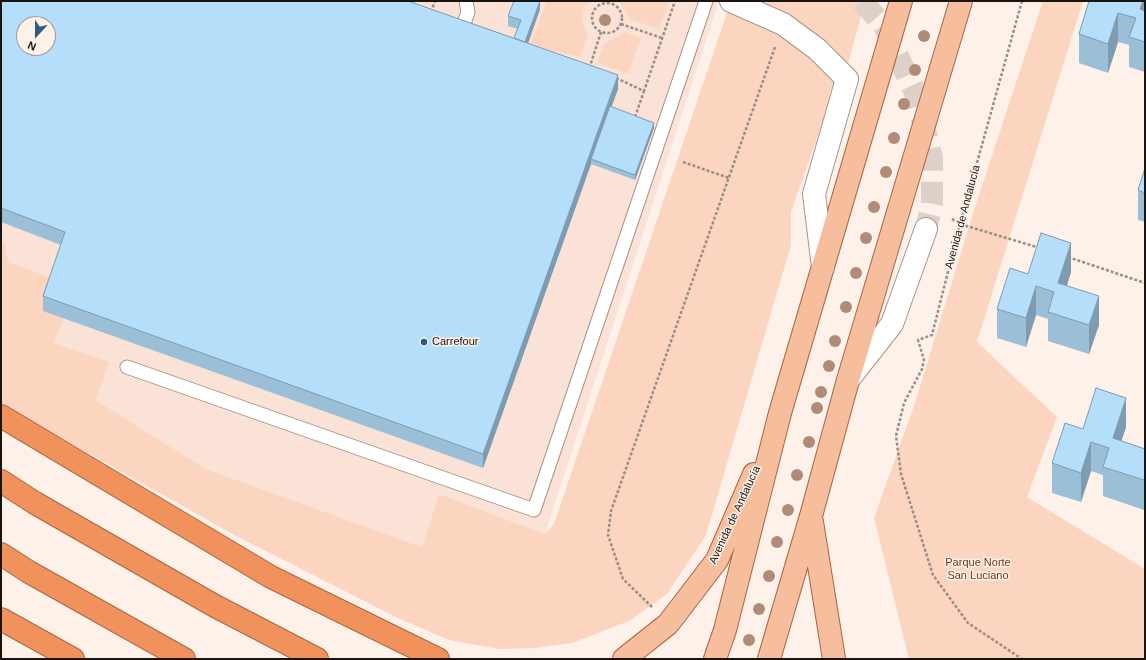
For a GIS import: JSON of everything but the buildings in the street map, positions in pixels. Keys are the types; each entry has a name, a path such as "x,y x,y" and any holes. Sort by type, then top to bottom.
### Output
{"highway":[{"path":"1,416 271,577 438,659"},
{"path":"1,481 35,503 215,606 317,659"},
{"path":"1,554 29,572 184,659"},
{"path":"1,619 73,659"}],"main road":[{"name":"Avenida de Andalucía","path":"715,659 725,630 780,413 901,1"},
{"path":"769,659 811,516 848,380 961,1"},
{"name":"Avenida de Andalucía","path":"624,659 668,624 717,560 780,413"},
{"path":"811,516 834,659"}],"street":[{"name":"Avenida de Andalucía","path":"731,1 783,24 817,49 846,79 814,194 823,267"},
{"path":"848,380 892,324 926,229"}],"lane":[{"path":"461,32 468,12 466,1"},
{"path":"127,367 534,510 706,1"}],"path":[{"path":"431,12 435,1"},
{"path":"635,117 675,1"},
{"name":"Avenida de Andalucía","path":"1022,1 960,224 932,335 918,340 924,360 922,368 904,403 896,436 900,474 933,575 968,623 1022,659"},
{"path":"604,2 617,8 621,15 621,24 616,30 609,33 601,32 594,27 592,18 594,10 604,2"},
{"path":"621,24 662,38"},
{"path":"597,69 590,66 601,32"},
{"path":"653,608 623,579 608,535 611,511 777,42"},
{"path":"610,76 644,91"},
{"path":"684,162 729,178"},
{"path":"952,219 960,224 1044,249"},
{"path":"1064,255 1145,283"}],"shaded area":[{"path":"1,1 719,1 545,534 439,494 422,547 206,469 96,400 109,362 1,326"}],"green space":[{"path":"547,1 592,1 585,6 582,19 584,28 588,34 580,57 530,45"},
{"path":"617,1 669,1 659,29 630,19 620,3"},
{"path":"731,1 865,1 849,60 830,91 828,107 791,212 791,245 706,535 667,594 629,621 572,643 535,648 499,649 449,640 400,619 236,536 1,404 1,242 5,243 8,262 54,279 64,318 54,343 109,362 96,400 206,469 422,547 439,494 545,534 554,524"},
{"name":"Parque Norte San Luciano","path":"1043,1 1083,1 977,342 1057,417 1027,497 1145,569 1145,659 909,659 874,518 916,400 973,213"},
{"path":"625,32 641,38 628,74 597,63 604,44"}],"tunnel":[{"path":"862,1 884,26 916,95 932,158 932,203 926,229"}],"place":[{"name":"Carrefour","path":"424,342"}]}
